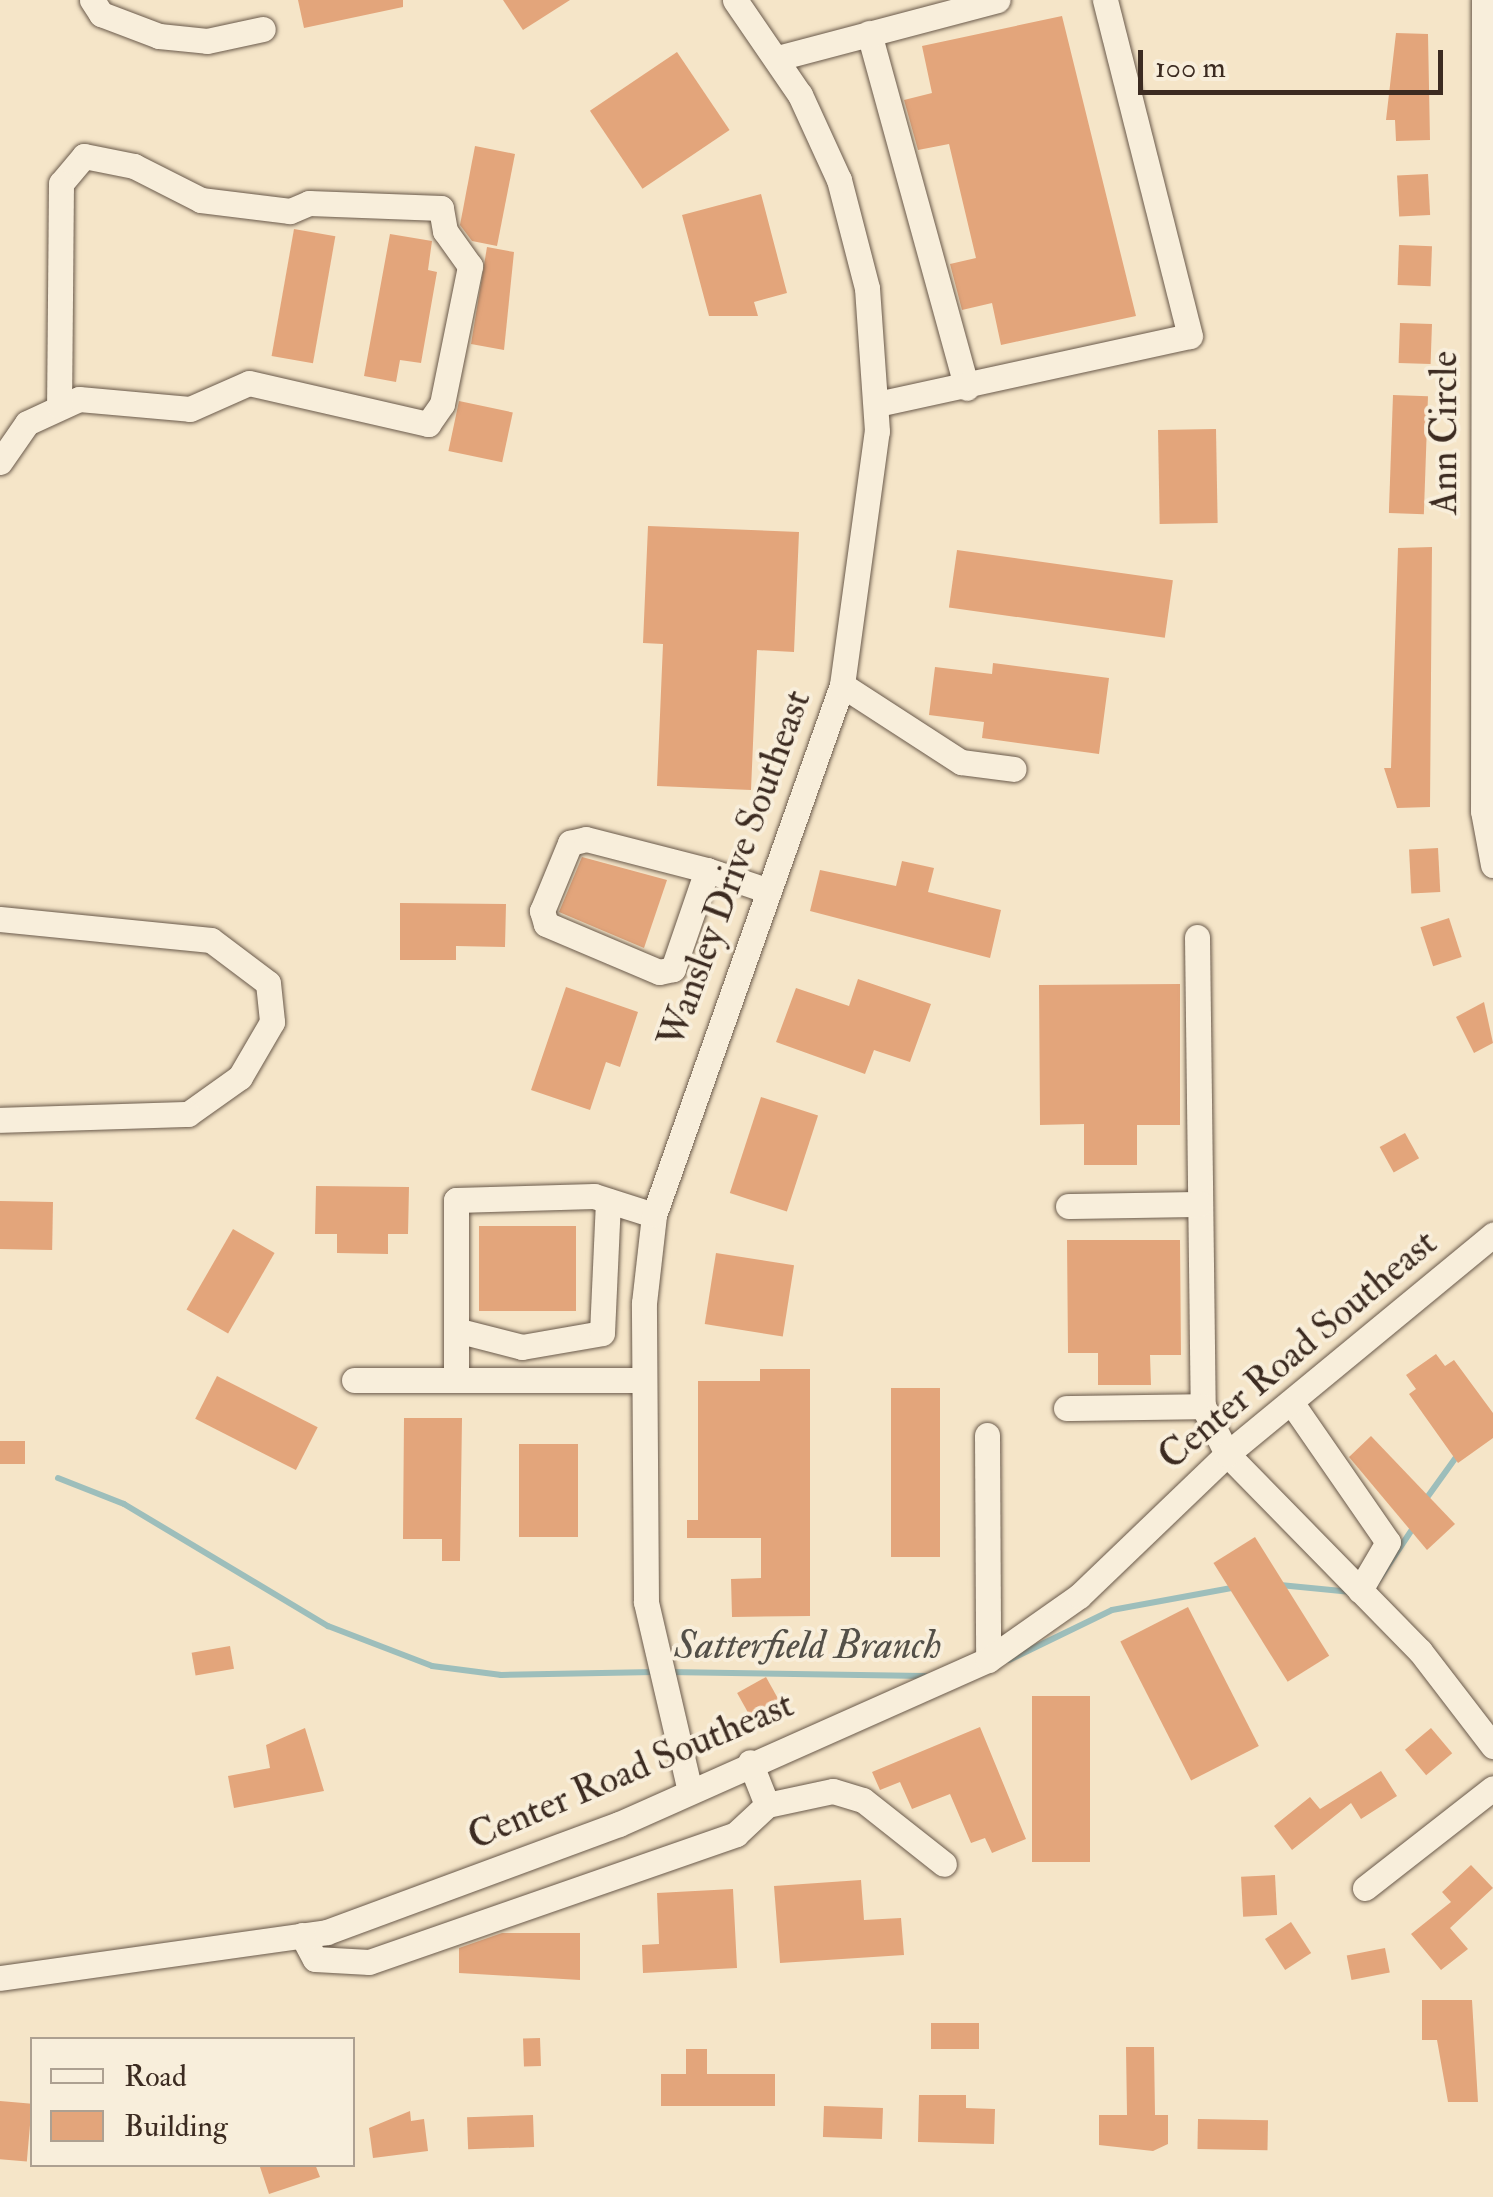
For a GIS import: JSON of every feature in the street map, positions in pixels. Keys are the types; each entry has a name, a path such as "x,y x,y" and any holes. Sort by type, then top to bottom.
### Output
{"street":[{"path":"92,0 101,14 159,36 207,41 263,28"},
{"name":"Wansley Drive Southeast","path":"689,1788 646,1602 644,1380 654,1216 842,685 866,558 877,404 855,233 821,137 778,58 734,0"},
{"path":"778,58 997,0"},
{"path":"877,404 967,388 1190,336 1105,0"},
{"name":"Ann Circle","path":"1484,0 1483,791 1493,864"},
{"path":"869,33 967,388"},
{"path":"0,462 27,423 59,406 124,398 190,409 250,383 428,424 442,404 470,266 441,208 309,203 290,211 201,200 134,166 84,156 61,183 59,406"},
{"path":"842,685 961,762 1014,770"},
{"path":"707,870 673,968 659,972 546,924 542,911 570,843 707,870 769,891"},
{"path":"0,919 212,940 268,983 272,1022 240,1077 188,1114 0,1120"},
{"path":"1196,937 1203,1406 1227,1454 1360,1590 1493,1746"},
{"path":"456,1380 456,1200 608,1201 654,1216"},
{"path":"456,1330 522,1346 602,1334 608,1201"},
{"path":"1068,1206 1200,1204"},
{"name":"Center Road Southeast","path":"0,1978 302,1935 620,1824 689,1788 988,1660 1079,1596 1227,1454 1493,1235"},
{"path":"354,1380 644,1380"},
{"path":"1291,1402 1316,1450 1388,1542 1360,1590"},
{"path":"1066,1408 1203,1406"},
{"path":"987,1436 988,1660"},
{"path":"750,1762 766,1805"},
{"path":"1365,1888 1493,1788"},
{"path":"302,1935 315,1959 369,1962 736,1834 766,1805 833,1791 864,1800 944,1864"}],"building":[{"path":"298,0 403,0 403,7 304,28"},
{"path":"503,0 570,0 523,30"},
{"path":"1062,16 1136,316 1001,345 992,303 962,310 950,264 976,258 949,144 918,150 904,100 932,93 922,46"},
{"path":"1396,33 1428,34 1430,140 1396,141 1395,120 1386,120"},
{"path":"677,52 730,130 643,189 590,111"},
{"path":"475,146 515,154 497,246 472,241 460,225"},
{"path":"1428,174 1430,215 1399,217 1397,176"},
{"path":"761,194 787,293 754,302 758,316 709,316 682,215"},
{"path":"294,229 335,236 313,363 272,356"},
{"path":"390,234 432,241 428,270 437,272 421,363 400,360 396,382 364,376"},
{"path":"1399,245 1432,246 1431,286 1398,285"},
{"path":"487,247 514,252 504,350 471,344"},
{"path":"1400,323 1432,324 1431,364 1399,363"},
{"path":"1393,395 1428,396 1424,514 1389,513"},
{"path":"459,401 513,412 502,462 448,451"},
{"path":"1216,429 1218,523 1160,524 1158,430"},
{"path":"648,526 799,532 794,652 757,650 751,790 657,786 663,644 643,643"},
{"path":"1432,547 1430,807 1397,808 1384,768 1391,768 1398,548"},
{"path":"957,550 1173,580 1165,638 949,607"},
{"path":"993,663 1109,678 1099,754 982,738 984,722 929,715 935,667 992,674"},
{"path":"1438,848 1440,892 1411,893 1409,850"},
{"path":"582,857 667,880 644,948 559,912"},
{"path":"902,861 934,868 928,892 1001,910 990,958 810,911 820,870 896,886"},
{"path":"400,903 506,904 505,947 456,946 456,960 400,960"},
{"path":"1449,918 1462,957 1433,966 1420,927"},
{"path":"858,979 931,1004 910,1062 874,1050 865,1074 776,1042 796,988 849,1006"},
{"path":"1180,984 1180,1125 1137,1125 1137,1165 1084,1165 1084,1124 1040,1125 1039,985"},
{"path":"566,987 638,1012 620,1067 606,1062 590,1110 531,1090"},
{"path":"1484,1002 1493,1043 1474,1053 1456,1017"},
{"path":"761,1097 818,1116 787,1212 730,1193"},
{"path":"1405,1133 1419,1158 1394,1172 1380,1147"},
{"path":"316,1186 409,1187 408,1234 388,1234 388,1254 337,1253 337,1234 315,1234"},
{"path":"0,1201 53,1202 52,1250 0,1249"},
{"path":"479,1226 576,1226 576,1311 479,1311"},
{"path":"233,1229 275,1253 228,1334 186,1310"},
{"path":"1067,1240 1180,1240 1181,1355 1150,1355 1151,1385 1098,1385 1098,1353 1068,1353"},
{"path":"716,1253 794,1265 783,1336 705,1324"},
{"path":"1436,1354 1445,1366 1454,1360 1493,1413 1493,1438 1458,1463 1409,1394 1416,1389 1406,1375"},
{"path":"760,1369 810,1369 810,1616 732,1617 731,1579 761,1578 761,1538 687,1538 687,1520 698,1520 698,1381 760,1381"},
{"path":"217,1376 318,1427 296,1470 195,1419"},
{"path":"891,1388 940,1388 940,1557 891,1557"},
{"path":"404,1418 462,1418 460,1561 442,1561 442,1539 403,1539"},
{"path":"1371,1436 1455,1524 1427,1550 1349,1457"},
{"path":"0,1441 25,1441 25,1464 0,1464"},
{"path":"519,1444 578,1444 578,1537 519,1537"},
{"path":"1255,1537 1329,1656 1288,1682 1213,1563"},
{"path":"1188,1607 1259,1746 1191,1781 1120,1642"},
{"path":"230,1646 234,1669 196,1675 192,1653"},
{"path":"766,1677 785,1711 756,1727 737,1693"},
{"path":"1032,1696 1090,1696 1090,1862 1032,1862"},
{"path":"980,1727 1026,1839 992,1853 985,1838 971,1843 950,1794 912,1809 900,1782 880,1790 872,1772"},
{"path":"305,1728 324,1791 234,1808 228,1776 270,1768 266,1745"},
{"path":"1431,1728 1452,1753 1426,1775 1405,1750"},
{"path":"1381,1771 1397,1796 1361,1819 1351,1803 1292,1850 1274,1826 1310,1797 1320,1809"},
{"path":"1471,1865 1493,1888 1450,1928 1468,1949 1441,1970 1411,1934 1451,1902 1442,1892"},
{"path":"1275,1875 1277,1915 1243,1917 1241,1877"},
{"path":"861,1880 864,1920 901,1918 904,1955 780,1963 774,1886"},
{"path":"733,1889 737,1968 643,1973 642,1945 659,1944 657,1893"},
{"path":"1291,1922 1311,1953 1285,1970 1265,1939"},
{"path":"502,1933 580,1933 580,1980 459,1973 459,1948"},
{"path":"1385,1948 1390,1973 1351,1980 1347,1955"},
{"path":"1422,2000 1472,2000 1478,2102 1448,2102 1437,2040 1422,2040"},
{"path":"931,2023 979,2023 979,2049 931,2049"},
{"path":"540,2038 541,2066 524,2067 523,2039"},
{"path":"1126,2047 1154,2047 1155,2115 1168,2115 1168,2144 1153,2151 1099,2145 1099,2115 1127,2115"},
{"path":"686,2049 707,2049 707,2074 775,2074 775,2106 661,2106 661,2074 686,2074"},
{"path":"919,2095 966,2095 966,2108 995,2109 994,2144 918,2142"},
{"path":"0,2101 30,2104 27,2162 0,2159"},
{"path":"824,2106 883,2108 882,2139 823,2137"},
{"path":"410,2111 411,2121 424,2119 428,2151 373,2158 369,2128"},
{"path":"533,2115 534,2147 468,2149 467,2117"},
{"path":"1198,2119 1268,2120 1267,2150 1197,2149"},
{"path":"260,2167 316,2167 320,2177 269,2194"}],"waterway":[{"name":"Satterfield Branch","path":"1426,1499 1459,1453"},
{"name":"Satterfield Branch","path":"58,1478 124,1504 328,1626 432,1666 501,1675 655,1672"},
{"path":"1373,1588 1415,1525"},
{"name":"Satterfield Branch","path":"1280,1585 1352,1592"},
{"name":"Satterfield Branch","path":"1009,1660 1112,1610 1237,1587"},
{"name":"Satterfield Branch","path":"667,1672 925,1676"}]}
